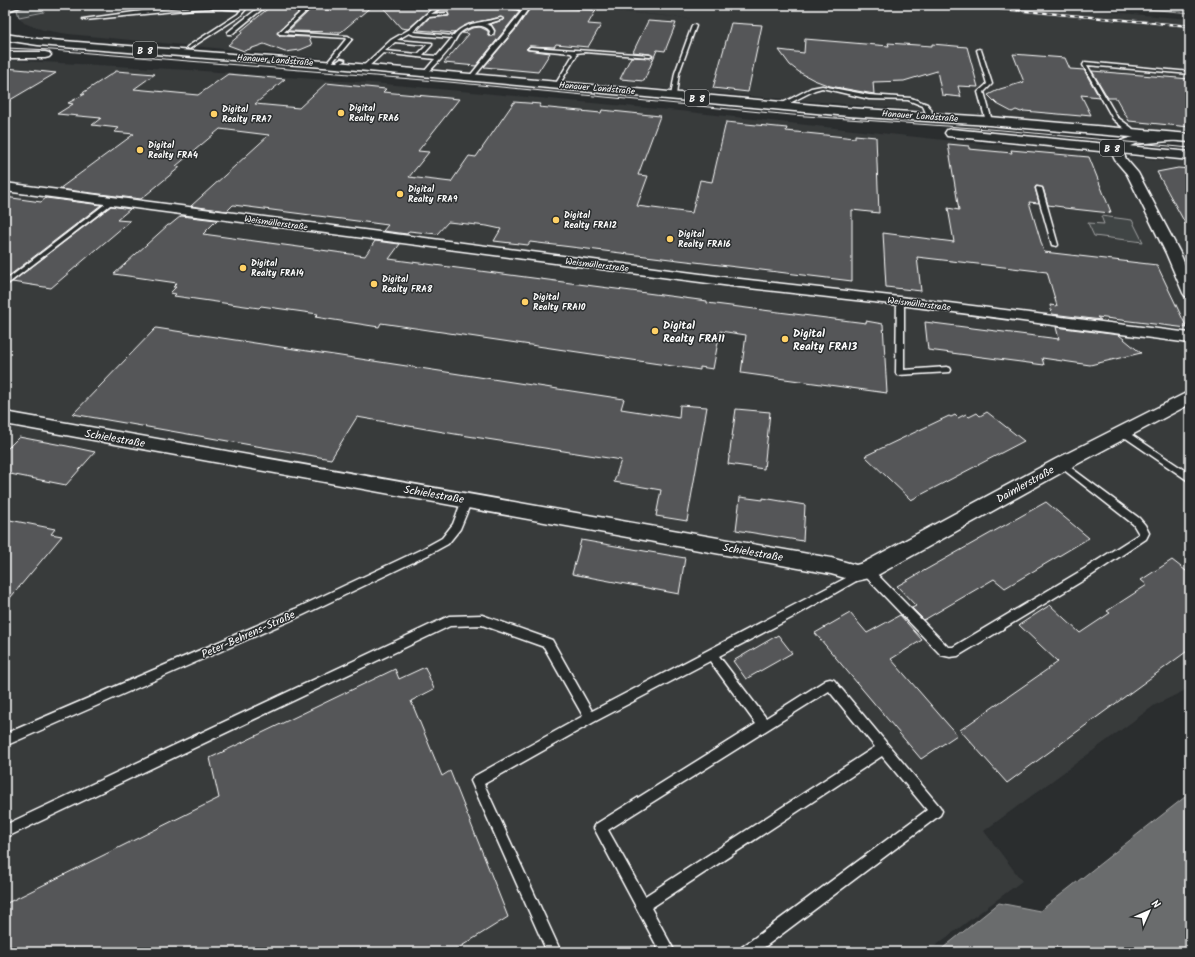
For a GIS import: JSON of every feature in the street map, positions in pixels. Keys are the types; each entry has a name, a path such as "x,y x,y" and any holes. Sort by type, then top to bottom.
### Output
{"main road":[{"path":"5,9 15,5"},
{"path":"16,28 45,37 85,46"},
{"name":"Hanauer Landstraße","path":"5,37 38,42 85,46 336,63 364,68 782,105 1060,126 1187,138"},
{"path":"5,55 59,56"},
{"name":"Hanauer Landstraße","path":"119,60 492,89 885,126"},
{"path":"1034,141 1070,140 1078,137 1074,131 1060,126"},
{"name":"Hanauer Landstraße","path":"940,132 1190,156"}],"street":[{"path":"1187,138 1142,139 1121,145 1116,149 1121,160 1132,173 1173,254 1189,290"},
{"path":"1132,173 1133,161 1140,155 1149,152"},
{"name":"Weismüllerstraße","path":"5,187 731,282 900,301 1190,338"},
{"path":"1173,254 1190,255"},
{"name":"Daimlerstraße","path":"864,572 1062,464 1190,397"},
{"name":"Schielestraße","path":"5,418 830,566 852,573 864,572"}],"lane":[{"path":"230,33 265,5"},
{"path":"299,5 311,5 280,33 348,37 350,39 336,63"},
{"path":"364,68 400,34 412,30 435,8 449,5 524,8 526,10 471,77"},
{"path":"85,19 174,9 236,6 244,9 239,15 189,48"},
{"path":"425,17 447,14"},
{"path":"425,73 464,27 490,23 501,19"},
{"path":"480,24 491,28 491,34"},
{"path":"673,95 678,73 694,26"},
{"path":"412,30 410,32 414,34 454,37"},
{"path":"441,36 445,32"},
{"path":"393,41 430,44 420,55"},
{"path":"530,48 650,56"},
{"path":"979,50 990,84 982,92 989,121"},
{"path":"382,52 438,58"},
{"path":"557,85 575,55 572,52"},
{"path":"1132,133 1130,129 1115,118 1085,65 1087,63 1190,73"},
{"path":"782,105 813,89 822,87 869,97 909,99 925,105 928,109 930,117"},
{"path":"1039,188 1055,245"},
{"path":"5,284 111,202"},
{"path":"900,301 900,373 947,370"},
{"path":"1123,432 1190,479"},
{"path":"554,952 477,782 590,718 864,572 945,651 954,652 1088,572 1142,536 1144,533 1142,528 1136,522 1062,464"},
{"name":"Peter-Behrens-Straße","path":"5,740 299,612 425,552 445,541 457,526 467,500"},
{"path":"5,832 449,621 482,620 548,643 590,718"},
{"path":"712,654 764,725"},
{"path":"668,952 600,828 830,684 936,811 747,952"},
{"path":"643,905 883,748"}],"shaded area":[{"path":"29,5 42,5 44,12 19,17 17,10"},
{"path":"42,5 554,5 694,19 564,5 1029,5 1190,19 1190,133 485,74 68,34 43,30 24,23 19,17 43,13"},
{"path":"1105,5 1190,5 1190,13"},
{"path":"5,60 190,70 385,84 680,111 972,143 1041,147 1161,160 1190,160 1190,688 1155,705 984,831 1022,881 927,952 5,952"},
{"path":"1101,216 1132,220 1143,242 1094,236 1088,223 1104,224"},
{"path":"1190,793 1190,952 938,952 999,903 1040,911"}],"building":[{"path":"373,5 341,32 288,31 311,9 331,10 335,6"},
{"path":"381,5 435,5 408,29 401,28"},
{"path":"518,5 596,10 588,24 601,25 588,47 556,44 554,47 529,46 526,49 550,53 538,72 484,67 516,29 529,10 528,8"},
{"path":"271,6 303,8 277,33 280,36 309,37 312,45 300,50 285,52 264,44 244,51 228,45 242,33 241,31"},
{"path":"441,8 510,8 520,11 476,66 444,63 469,34 462,33 472,28 480,27 488,31 488,36 493,36 495,30 491,24 504,19 501,17 468,24 454,33 418,30 429,18 449,16 447,12 436,12"},
{"path":"648,21 676,23 665,51 657,50 644,81 620,79 631,57 653,57 650,54 633,52"},
{"path":"731,23 762,25 748,92 713,88"},
{"path":"805,39 889,46 888,43 932,46 932,44 967,47 978,87 958,86 961,97 942,95 937,71 904,81 873,82 874,94 830,86 799,72 790,65 779,50 804,53"},
{"path":"1013,54 1065,58 1070,69 1084,70 1099,97 1081,95 1091,115 1081,114 1081,116 1021,112 1016,110 1012,112 997,104 988,95 1000,89 1024,82"},
{"path":"5,68 28,70 56,73 5,103"},
{"path":"116,71 155,74 134,89 198,95 228,74 285,79 255,104 299,108 326,83 386,89 383,92 459,99 418,151 429,152 409,177 451,182 469,156 476,157 514,102 541,104 539,107 601,113 602,110 660,116 638,175 648,176 637,206 692,213 700,180 712,182 726,122 787,128 786,131 855,138 855,135 876,137 879,213 852,210 852,281 530,242 528,245 494,241 501,229 487,226 448,222 437,234 409,231 407,234 383,231 388,225 233,205 227,211 191,206 269,135 220,129 176,166 180,167 141,199 59,189 134,134 114,132 119,128 92,125 101,118 57,114 73,104 68,103 85,94 81,94"},
{"path":"1092,71 1190,79 1190,127 1129,121 1116,98 1108,98"},
{"path":"948,144 969,146 969,149 1012,153 1011,150 1089,157 1111,212 1064,208 1048,205 1043,188 1036,186 1035,188 1039,203 1029,202 1044,252 1157,265 1187,328 1097,317 1101,320 1052,314 1050,305 1057,306 1047,272 917,257 921,291 886,287 883,233 954,242 948,208 959,210"},
{"path":"1178,168 1190,169 1190,232 1157,172"},
{"path":"5,197 41,202 46,198 101,205 5,279"},
{"path":"111,206 130,209 117,220 130,221 51,288 12,282"},
{"path":"181,216 217,220 203,234 365,256 375,241 400,244 389,259 707,301 707,303 883,324 887,393 741,373 746,335 720,331 713,369 700,367 700,370 381,323 379,327 315,317 318,314 261,306 259,308 174,296 176,294 170,293 176,287 173,287 177,283 114,274 168,225"},
{"path":"925,322 1059,339 1056,327 1119,335 1141,353 1090,365 1042,358 1044,365 928,350"},
{"path":"156,328 624,399 621,409 679,418 680,405 707,407 687,521 656,516 661,490 614,482 621,460 357,417 331,459 73,414"},
{"path":"736,409 770,412 764,469 728,464"},
{"path":"987,412 1024,441 911,500 865,456 949,416 951,417 955,415 958,418 966,414 969,417 977,413 980,416"},
{"path":"19,437 95,452 66,485 5,473 5,451"},
{"path":"740,497 763,500 763,498 805,505 803,541 736,530"},
{"path":"1046,502 1089,538 1005,588 994,579 924,620 912,608 916,606 897,586"},
{"path":"5,519 55,529 51,534 62,536 5,604"},
{"path":"581,540 685,558 679,594 572,574"},
{"path":"1172,560 1190,574 1190,649 1007,783 960,730 1058,662 1019,625 1050,605 1080,633 1110,613 1107,611 1147,585 1141,580"},
{"path":"850,613 867,633 900,615 922,640 891,659 957,735 921,759 815,633"},
{"path":"778,635 792,653 746,679 733,661"},
{"path":"425,667 434,689 411,701 442,776 450,771 508,917 452,952 5,952 5,904 219,798 210,758 395,669 399,679"}],"tram line":[{"path":"5,48 52,50 449,82 792,115 1002,130 1190,148"}],"railway":[{"path":"958,5 1190,26"}],"place":[{"name":"Digital Realty FRA6","path":"341,113"},
{"name":"Digital Realty FRA7","path":"214,114"},
{"name":"Digital Realty FRA4","path":"140,150"},
{"name":"Digital Realty FRA9","path":"400,194"},
{"name":"Digital Realty FRA12","path":"556,220"},
{"name":"Digital Realty FRA16","path":"670,239"},
{"name":"Digital Realty FRA14","path":"243,268"},
{"name":"Digital Realty FRA8","path":"374,284"},
{"name":"Digital Realty FRA10","path":"525,302"},
{"name":"Digital Realty FRA11","path":"655,331"},
{"name":"Digital Realty FRA13","path":"785,339"}]}
